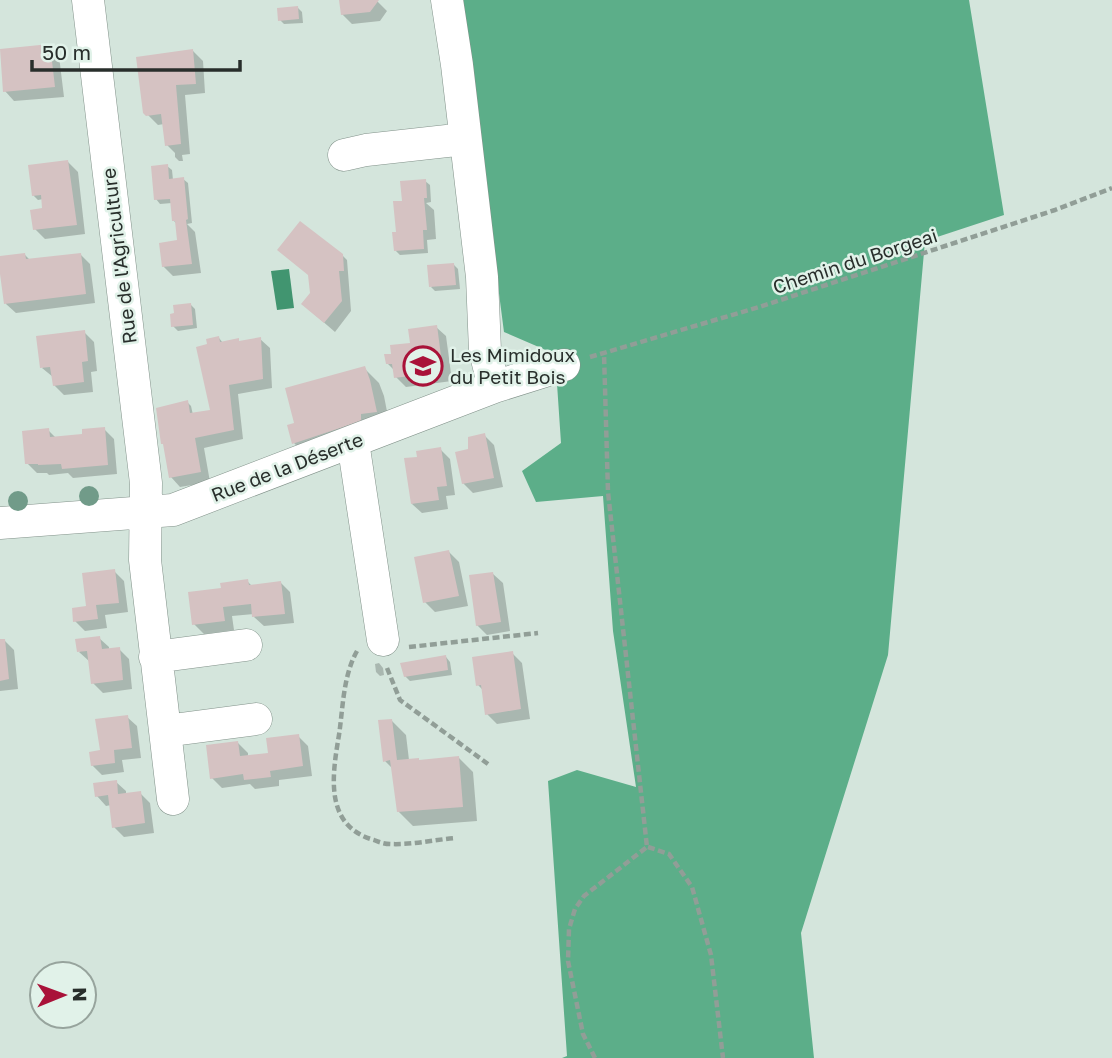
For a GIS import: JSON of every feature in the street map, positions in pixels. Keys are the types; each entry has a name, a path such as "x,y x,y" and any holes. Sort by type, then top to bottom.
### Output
{"street":[{"name":"Rue de l'Agriculture","path":"88,0 146,483 145,560 173,799"},
{"path":"447,0 482,277 485,351 494,387"},
{"path":"344,155 465,139"},
{"name":"Rue de la Déserte","path":"0,523 173,510 494,387 564,365"},
{"path":"353,442 383,640"},
{"path":"155,657 246,645"},
{"path":"164,731 256,719"}],"path":[{"name":"Chemin du Borgeai","path":"647,847 608,492 604,353 759,307 1055,210 1111,188"},
{"path":"383,640 396,649 538,633"},
{"path":"383,640 388,671 400,700 488,764"},
{"path":"383,640 358,649 350,664 333,783 336,807 347,825 362,837 388,844 454,838"},
{"path":"595,1058 583,1034 568,961 569,929 575,909 584,896 647,847 669,854 692,887 711,955 723,1058"}],"shaded area":[{"path":"461,0 969,0 1004,215 925,241 888,655 801,933 814,1058 562,1058 567,1056 548,781 577,770 636,787 613,631 603,496 536,502 522,471 561,443 555,354 504,332"},
{"path":"289,269 294,308 277,310 271,271"}],"building":[{"path":"339,0 379,0 370,12 341,15"},
{"path":"298,6 299,19 278,21 277,8"},
{"path":"50,44 55,87 3,92 0,49"},
{"path":"193,49 196,84 176,85 181,144 165,146 161,114 146,116 143,113 136,57"},
{"path":"68,160 77,225 33,230 30,210 42,208 41,195 32,196 28,165"},
{"path":"168,164 169,179 184,177 192,264 162,267 159,243 177,240 175,221 172,221 170,199 154,200 151,166"},
{"path":"426,179 427,198 424,198 427,230 423,230 424,249 394,251 392,232 396,232 393,201 402,201 400,181"},
{"path":"300,221 343,254 344,271 339,271 342,301 324,323 301,304 310,293 308,275 277,250"},
{"path":"25,253 26,259 81,253 86,294 4,304 0,256"},
{"path":"454,263 456,285 429,287 427,265"},
{"path":"191,303 193,325 171,327 170,314 174,313 173,305"},
{"path":"437,325 443,372 394,378 392,364 386,364 384,354 391,354 390,345 410,343 408,329"},
{"path":"85,330 88,361 82,362 84,382 53,386 50,367 40,368 36,336"},
{"path":"219,336 220,342 261,337 263,379 229,385 234,430 195,438 201,472 169,478 156,408 188,400 190,413 210,410 196,347 207,344 206,339"},
{"path":"365,366 377,412 361,414 361,421 292,444 287,425 294,423 285,388"},
{"path":"105,427 108,465 62,469 61,464 25,464 22,431 49,428 50,437 82,434 82,429"},
{"path":"485,433 494,478 462,484 455,452 468,449 468,437"},
{"path":"441,447 447,486 437,487 439,500 411,504 404,458 417,457 416,451"},
{"path":"449,550 459,596 423,603 414,557"},
{"path":"115,569 119,603 96,605 98,619 73,622 72,608 86,606 82,573"},
{"path":"493,572 501,622 476,626 469,575"},
{"path":"248,579 249,585 281,581 285,614 252,617 251,604 223,607 225,621 192,625 188,592 221,588 220,583"},
{"path":"100,636 102,649 120,647 123,680 91,684 87,651 77,652 75,639"},
{"path":"0,639 5,639 9,679 0,681"},
{"path":"513,651 521,709 485,715 481,685 476,686 472,657"},
{"path":"446,655 448,670 404,677 400,663"},
{"path":"128,715 132,748 114,750 115,763 91,766 89,752 100,750 95,719"},
{"path":"392,719 397,760 459,756 463,807 397,812 390,760 383,762 378,720"},
{"path":"299,734 303,766 270,771 271,777 244,780 243,774 210,779 206,745 238,741 240,756 268,753 266,738"},
{"path":"117,780 118,794 141,791 145,823 112,828 108,795 95,797 93,783"}],"place":[{"name":"Les Mimidoux du Petit Bois","path":"423,366"}]}
